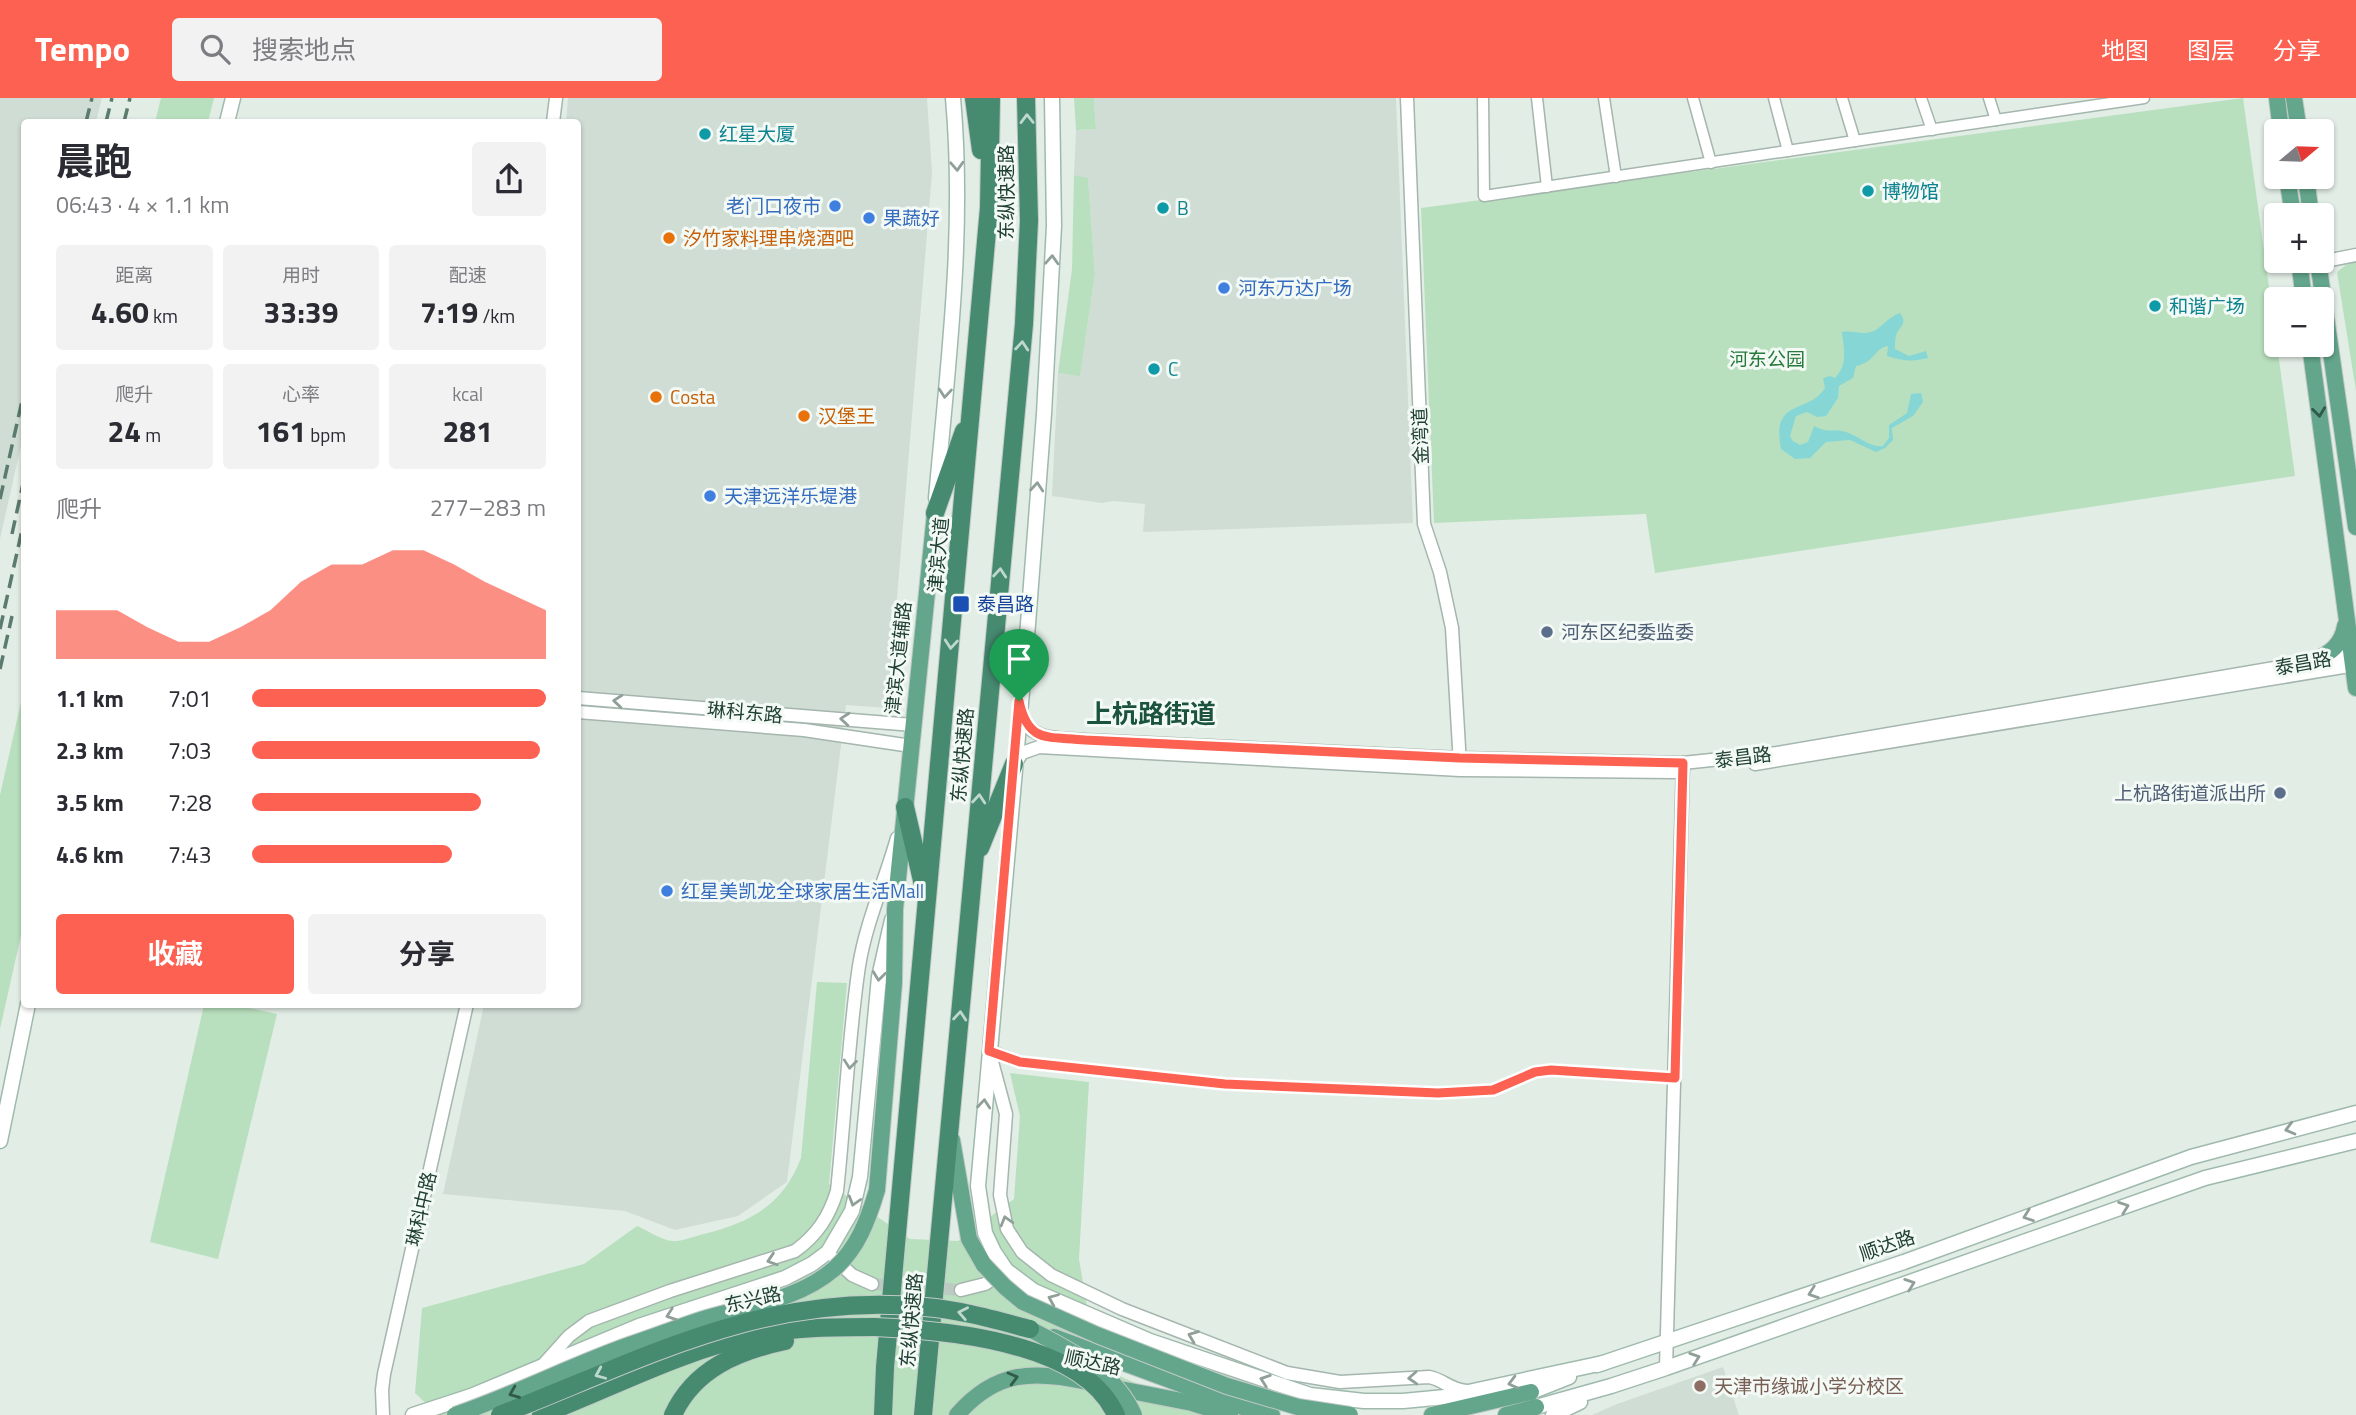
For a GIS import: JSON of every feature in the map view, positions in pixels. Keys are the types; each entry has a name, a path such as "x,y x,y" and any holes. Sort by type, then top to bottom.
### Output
{"highway":[{"path":"974,98 989,208"},
{"name":"东纵快速路","path":"989,208 991,98"},
{"name":"东纵快速路","path":"923,1415 1024,324 1029,221 1026,98"},
{"name":"津滨大道","path":"928,906 989,208"},
{"path":"935,513 973,405"},
{"path":"972,867 1014,764"},
{"path":"905,807 928,906"},
{"name":"东纵快速路","path":"883,1415 885,1367 928,906"},
{"name":"东兴路","path":"500,1415 720,1328 812,1308 923,1307 985,1317 1030,1329"},
{"path":"673,1415 688,1390 708,1370 725,1361 774,1344 875,1326"},
{"name":"东兴路","path":"541,1415 676,1360 734,1341 782,1331 875,1326 947,1332 1036,1352 1061,1364 1100,1391 1116,1415"},
{"path":"873,1415 885,1367"},
{"path":"926,1377 929,1415"}],"main road":[{"path":"228,119 233,98"},
{"name":"津滨大道","path":"935,513 956,282 958,196 953,98"},
{"path":"1052,98 1054,226 1044,414 978,1186 980,1211 989,1242 1006,1270 1034,1291 1150,1340 1310,1395 1404,1401 1477,1391 1603,1363"},
{"path":"2277,98 2280,119"},
{"path":"2294,98 2297,119"},
{"path":"2320,273 2356,527"},
{"path":"2312,357 2356,688"},
{"name":"津滨大道辅路","path":"455,1415 699,1320 786,1296 819,1280 834,1269 855,1245 870,1214 877,1190 894,983 895,909 935,513"},
{"path":"2314,661 2332,652 2338,645 2346,620"},
{"path":"416,1414 471,1396 639,1326 785,1278 828,1252 852,1211 860,1177 879,977 895,909"},
{"path":"0,1141 27,1008"},
{"name":"顺达路","path":"1506,1415 1603,1363 1904,1262 2191,1157 2356,1113"},
{"path":"950,1125 968,1239 984,1265 1023,1301 1097,1335 1227,1386 1298,1407 1350,1415"},
{"name":"顺达路","path":"1432,1415 1611,1386 2205,1178 2356,1141"},
{"path":"1030,1329 1084,1359 1110,1378 1134,1415"},
{"name":"顺达路","path":"1030,1329 1248,1409 1272,1415"},
{"name":"顺达路","path":"957,1415 988,1387 1031,1374 1060,1376 1192,1403 1230,1415"},
{"path":"1553,1415 1611,1386"}],"street":[{"path":"547,119 549,98"},
{"path":"553,119 556,98"},
{"name":"金湾道","path":"1407,98 1424,524 1440,572 1452,628 1460,764"},
{"path":"1483,98 1484,196 1996,120 2067,104 2144,98"},
{"path":"1537,98 1547,187"},
{"path":"1604,98 1616,177"},
{"path":"1693,98 1710,163"},
{"path":"1774,98 1788,151"},
{"path":"1842,98 1855,141"},
{"path":"1921,98 1932,130"},
{"path":"1989,98 1996,120"},
{"path":"2334,258 2356,255"},
{"name":"泰昌路","path":"1014,764 1023,753 1039,747 1460,764 1683,767 1786,761 2354,660"},
{"name":"泰昌路","path":"1683,767 2314,661 2354,660"},
{"name":"琳科东路","path":"581,698 913,725"},
{"name":"泰昌路","path":"1019,701 1028,728 1035,734 1044,736 1460,764"},
{"name":"琳科东路","path":"581,712 804,730 911,746"},
{"path":"1666,1368 1683,767"},
{"path":"543,1366 569,1336 589,1321 670,1291 795,1251 808,1241 827,1219 837,1191 859,966 868,925 890,866 905,807"},
{"name":"琳科中路","path":"373,1415 377,1380 459,1008"},
{"name":"琳科中路","path":"383,1415 384,1374 466,1008"},
{"path":"989,1051 1020,1062 1225,1084 1438,1093 1493,1090 1535,1072 1551,1070 1675,1078"},
{"path":"989,1051 1006,1114 1000,1195 1007,1229 1022,1252 1051,1275 1122,1310 1287,1373 1340,1382 1429,1377 1439,1379 1453,1390 1477,1391"},
{"path":"828,1252 852,1275 872,1284"},
{"path":"961,1290 985,1284 1006,1270"},
{"path":"1310,1395 1312,1415"}],"shaded area":[{"path":"0,98 102,98 97,119 21,119 21,445 0,539"},
{"path":"568,98 927,98 932,173 888,708 846,705 787,1182 738,1216 675,1230 625,1211 443,1194 483,1008 581,1008 581,119 566,119"},
{"path":"1094,98 1396,98 1413,523 1143,532 1145,504 1114,501 1102,503 1052,496 1058,373 1080,375 1095,274 1088,179 1074,175 1076,130 1096,129"},
{"name":"天津市缘诚小学分校区","path":"1723,1367 1739,1415 1592,1415 1617,1404"}],"green space":[{"path":"161,98 214,98 209,119 156,119"},
{"path":"1074,98 1094,98 1096,129 1076,130"},
{"name":"河东公园","path":"2243,98 2264,251 2264,273 2267,273 2269,287 2264,287 2264,357 2279,357 2295,476 1655,573 1646,514 1434,523 1421,208"},
{"path":"1074,175 1088,178 1095,274 1080,376 1058,373 1072,269"},
{"path":"2356,262 2356,391 2337,272"},
{"path":"21,702 21,935 0,1029 0,795"},
{"path":"817,982 847,983 829,1184 910,1239 958,1241 1014,1199 1020,1116 1010,1073 1089,1082 1079,1259 1097,1366 1208,1415 438,1415 415,1393 422,1308 584,1264 637,1226 663,1239 680,1241 736,1224 775,1200 794,1174 801,1158"},
{"path":"203,1008 249,1008 277,1014 218,1259 150,1242"}],"water":[{"path":"1900,313 1903,321 1896,335 1895,349 1909,356 1926,351 1928,358 1898,359 1887,356 1888,346 1883,347 1863,364 1856,366 1853,378 1839,386 1838,398 1826,416 1817,417 1807,412 1796,416 1790,436 1800,445 1808,442 1814,426 1846,432 1869,444 1883,446 1889,438 1889,425 1907,413 1911,394 1921,393 1923,402 1913,416 1892,428 1893,440 1876,452 1850,440 1826,442 1810,458 1795,459 1781,449 1779,433 1781,421 1786,414 1818,396 1825,388 1823,378 1835,378 1839,373 1844,356 1842,332 1871,332"}],"tunnel":[{"path":"872,1284 961,1290"}],"railway":[{"path":"87,119 92,98"},
{"path":"107,119 112,98"},
{"path":"125,119 130,98"},
{"path":"0,499 21,405"},
{"path":"12,534 21,493"},
{"path":"0,629 21,534"},
{"path":"0,669 12,616"}],"place":[{"name":"红星大厦","path":"705,134"},
{"name":"博物馆","path":"1868,191"},
{"name":"老门口夜市","path":"835,206"},
{"name":"B","path":"1163,208"},
{"name":"果蔬好","path":"869,218"},
{"name":"汐竹家料理串烧酒吧","path":"669,238"},
{"name":"河东万达广场","path":"1224,288"},
{"name":"和谐广场","path":"2155,306"},
{"name":"C","path":"1154,369"},
{"name":"Costa","path":"656,397"},
{"name":"汉堡王","path":"804,416"},
{"name":"天津远洋乐堤港","path":"710,496"},
{"name":"泰昌路","path":"961,604"},
{"name":"河东区纪委监委","path":"1547,632"},
{"name":"上杭路街道派出所","path":"2280,793"},
{"name":"红星美凯龙全球家居生活Mall","path":"667,891"},
{"name":"天津市缘诚小学分校区","path":"1700,1386"}],"district":[{"name":"上杭路街道","path":"1151,714"}],"route":[{"path":"1019,701 1023,719 1035,734 1085,740 1460,758 1683,763 1675,1078 1551,1070 1535,1072 1493,1090 1438,1093 1225,1084 1020,1062 989,1051 1019,701"}]}
